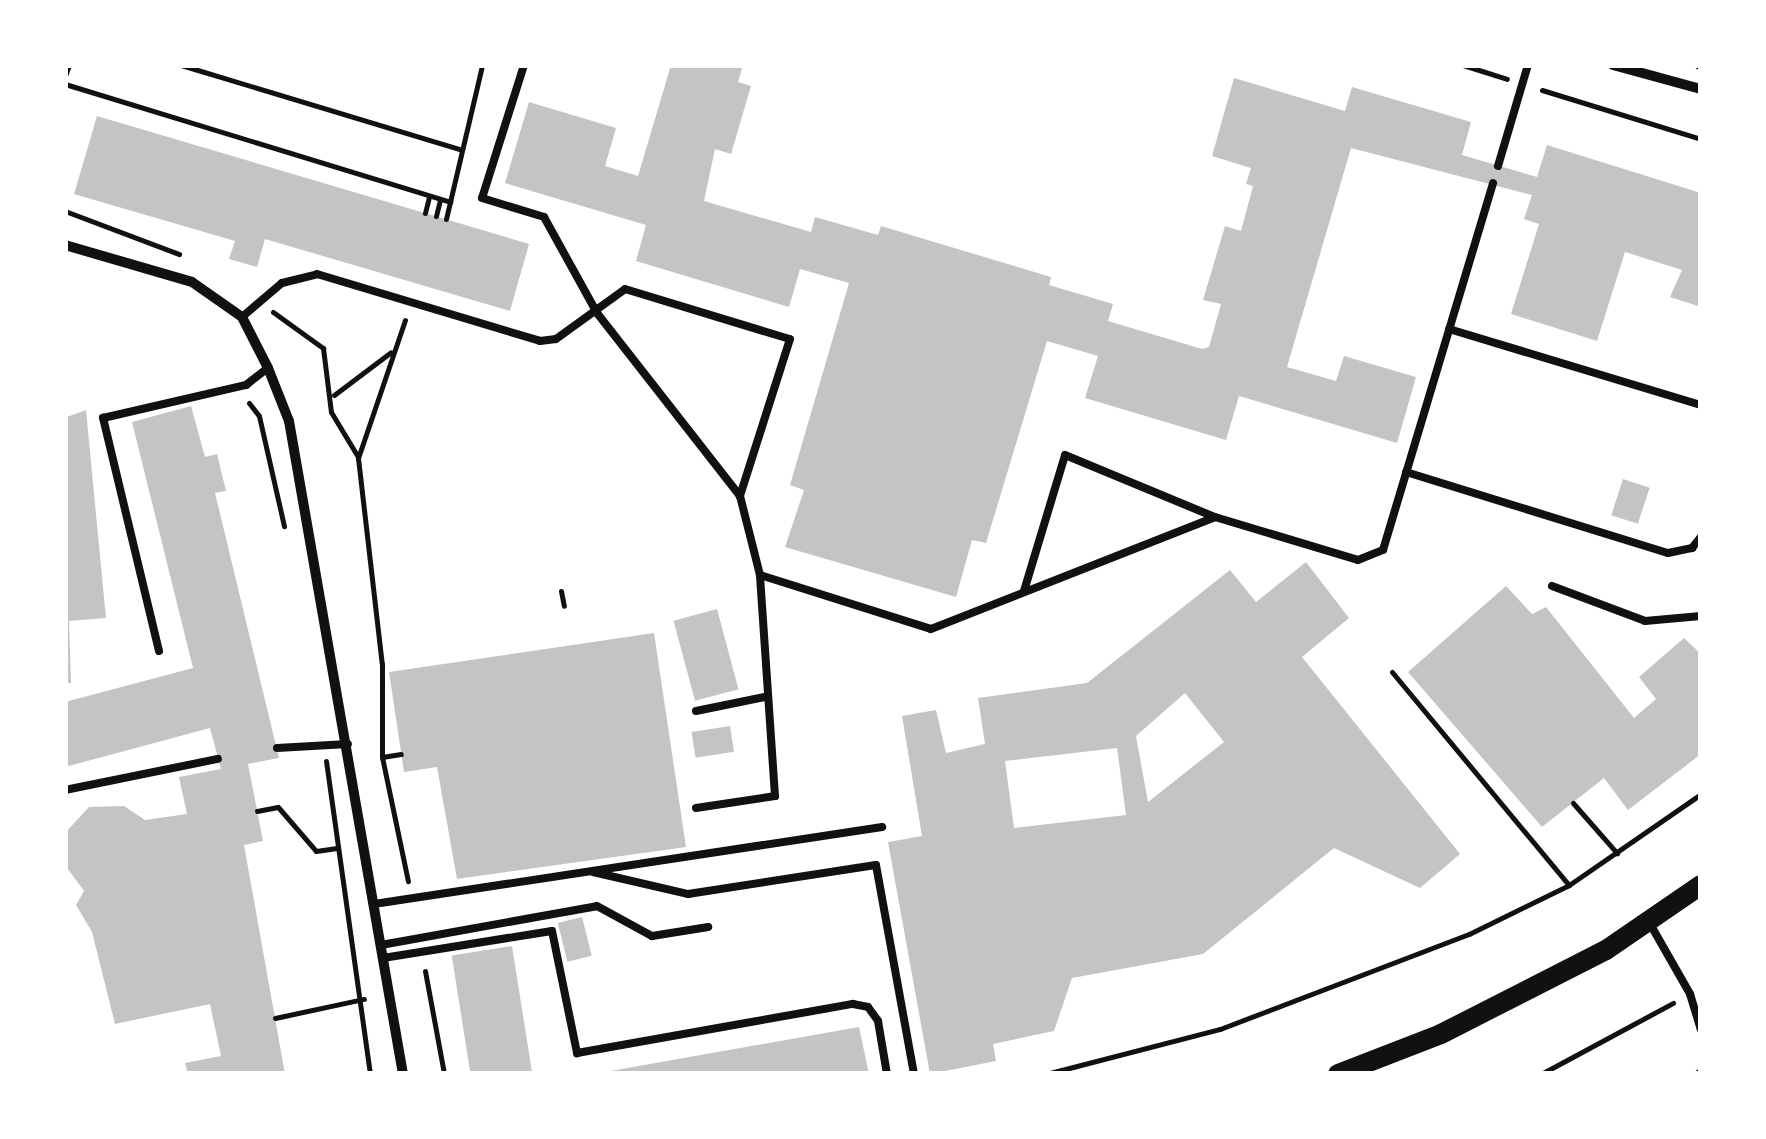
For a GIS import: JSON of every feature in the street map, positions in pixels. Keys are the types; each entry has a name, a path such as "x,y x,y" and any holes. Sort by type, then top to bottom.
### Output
{"main road":[{"path":"1338,1074 1441,1034 1650,922 1701,885"}],"street":[{"path":"1613,65 1701,89"},
{"path":"65,245 192,282 242,316 268,368 288,421 348,744 403,1074"}],"lane":[{"path":"524,65 482,198 544,217 597,313 740,496 760,575 765,697 775,796 696,808"},
{"path":"1498,166 1528,65"},
{"path":"1024,592 1065,454 1216,517 1358,560 1382,550 1493,183"},
{"path":"242,316 282,283 317,274 410,306 540,341 556,339 597,313 624,289 790,339 740,496"},
{"path":"1449,329 1701,405"},
{"path":"159,651 103,418 246,385 268,368"},
{"path":"1406,472 1668,553 1692,548 1701,537"},
{"path":"760,575 931,628 1216,517"},
{"path":"1552,586 1644,621 1701,616"},
{"path":"696,711 765,697"},
{"path":"276,748 348,744"},
{"path":"65,790 218,759"},
{"path":"374,904 882,828"},
{"path":"584,870 688,894 876,866 914,1074"},
{"path":"381,945 596,906 652,936 708,926"},
{"path":"1650,922 1690,994 1701,1029"},
{"path":"383,958 552,930 577,1053 854,1004 868,1006 878,1020 888,1074"}],"path":[{"path":"65,76 69,65"},
{"path":"182,65 460,149"},
{"path":"446,220 482,65"},
{"path":"1463,65 1701,140"},
{"path":"65,84 450,202"},
{"path":"424,213 429,196"},
{"path":"436,216 440,199"},
{"path":"406,873 382,757 382,664 358,458 410,306"},
{"path":"334,395 393,350"},
{"path":"246,385 259,416 287,540"},
{"path":"562,591 564,606"},
{"path":"1392,672 1569,884"},
{"path":"330,745 324,771 364,999 370,1074"},
{"path":"382,757 402,754"},
{"path":"1046,1074 1238,1022 1469,934 1569,884 1701,794"},
{"path":"1573,803 1617,853"},
{"path":"257,811 278,807 316,851 337,848"},
{"path":"1541,1074 1690,994"},
{"path":"275,1018 364,999"}],"building":[{"path":"671,65 743,65 738,82 751,86 731,154 715,149 704,201 811,232 815,217 878,235 881,226 1051,277 1049,285 1113,304 1108,321 1202,349 1209,347 1221,304 1203,300 1225,226 1241,231 1253,186 1246,184 1251,168 1212,156 1234,78 1345,111 1352,87 1471,122 1462,155 1537,177 1547,145 1701,193 1701,307 1670,297 1682,270 1625,252 1597,341 1511,314 1539,224 1524,219 1532,195 1351,148 1287,367 1336,381 1344,356 1416,377 1397,443 1239,396 1226,440 1085,398 1098,356 1047,341 986,543 972,540 956,597 785,547 804,490 790,485 849,283 800,269 789,307 636,261 646,225 505,183 529,102 616,128 605,166 638,176"},
{"path":"97,116 529,244 510,311 265,239 257,267 229,259 235,241 74,194"},
{"path":"191,406 205,457 217,454 226,491 215,493 279,758 248,764 263,841 244,845 285,1074 188,1074 185,1063 221,1056 210,1004 115,1024 92,932 76,905 84,891 65,865 65,833 89,807 124,806 145,820 187,814 179,777 221,769 210,728 65,767 65,702 193,668 132,422"},
{"path":"86,410 106,618 69,621 71,683 65,683 65,426 67,417"},
{"path":"1623,479 1650,488 1638,524 1611,515"},
{"path":"1306,562 1349,618 1302,657 1460,854 1420,888 1334,848 1203,954 1072,978 1054,1031 993,1044 996,1061 930,1074 888,842 922,836 902,716 936,710 946,753 985,744 978,698 1087,683 1230,570 1256,602","holes":["1185,693 1224,742 1148,802 1136,736","1117,748 1126,815 1014,828 1005,761"]},
{"path":"1506,586 1532,614 1546,607 1634,718 1656,699 1639,677 1684,638 1701,654 1701,754 1628,810 1604,778 1542,827 1408,672"},
{"path":"717,609 738,689 695,701 674,621"},
{"path":"654,633 686,847 457,879 437,767 404,772 389,672"},
{"path":"730,726 734,752 696,758 691,732"},
{"path":"582,917 592,956 567,962 558,923"},
{"path":"512,946 532,1074 471,1074 452,956"},
{"path":"859,1027 869,1074 605,1074 605,1072"}]}
